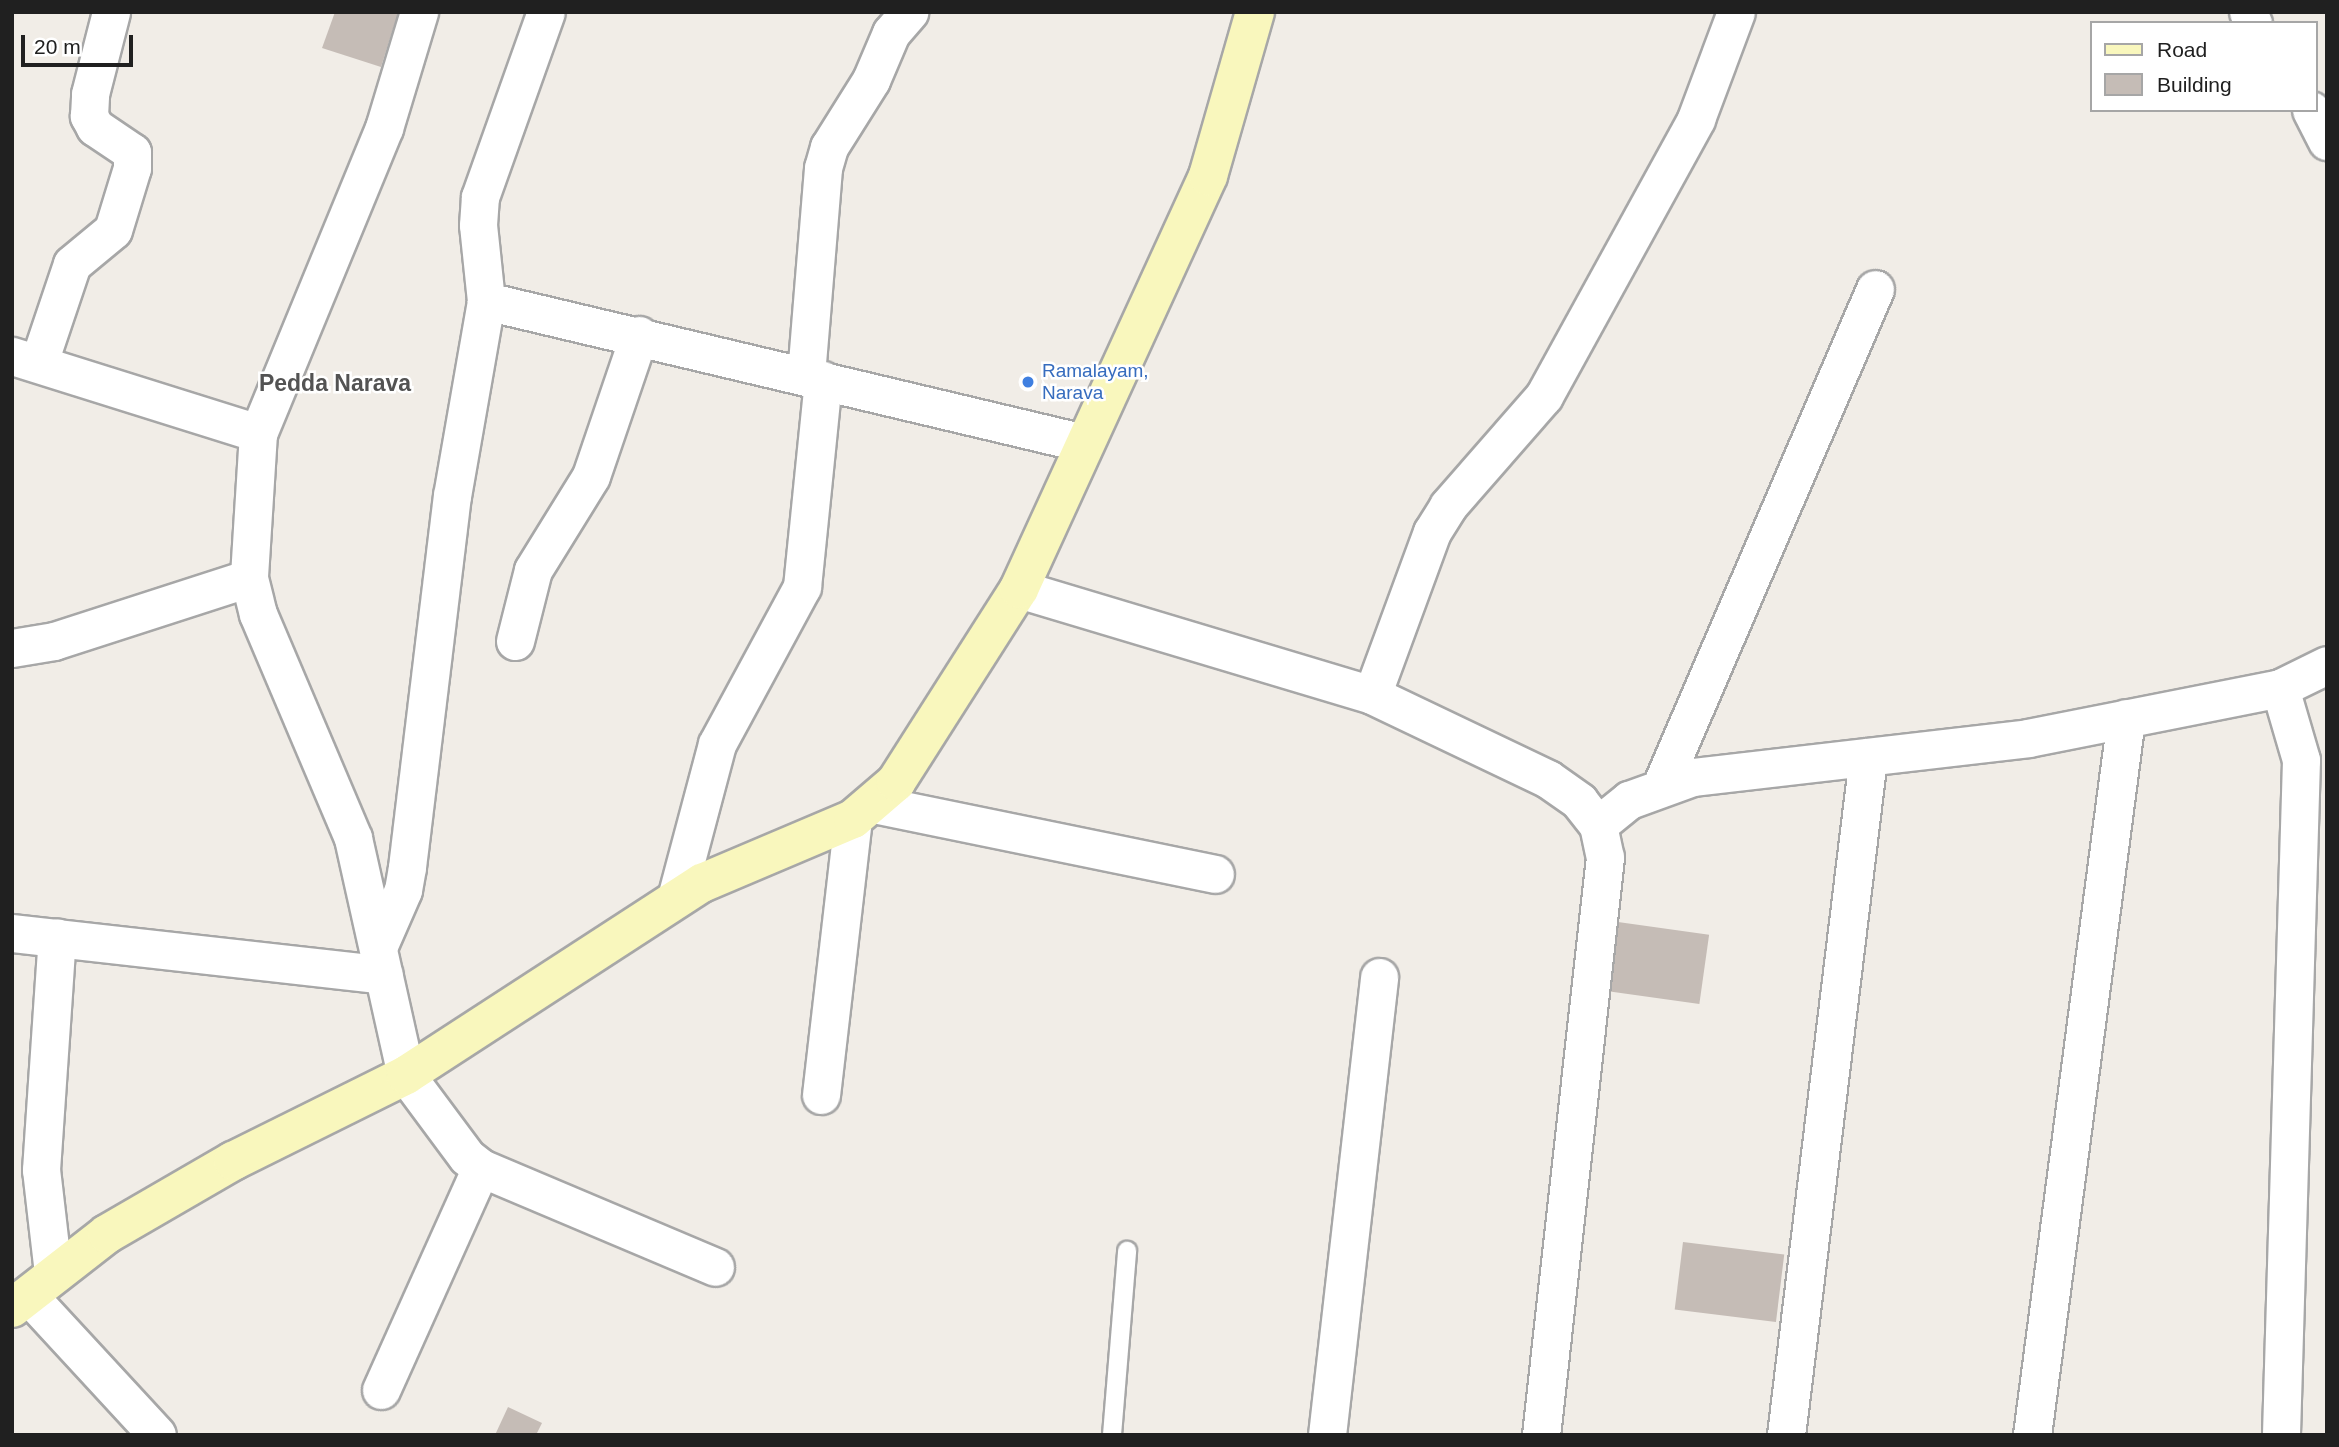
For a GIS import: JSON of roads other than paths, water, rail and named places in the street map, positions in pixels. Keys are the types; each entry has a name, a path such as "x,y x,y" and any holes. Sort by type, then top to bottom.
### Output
{"main road":[{"path":"31,1292 107,1234 233,1160 405,1075 676,898 863,811 896,782 1019,589 1208,176 1255,12"}],"street":[{"path":"111,12 89,116 95,127 132,152 132,168 113,230 72,264 25,359 258,433"},
{"path":"419,12 384,128 258,433 249,578 258,614 353,838 382,960 405,1075 467,1157 481,1168 715,1267"},
{"path":"382,960 403,890 407,867 452,496 486,301 478,225 480,197 546,12"},
{"path":"676,898 717,744 802,587 815,377 822,169 829,147 871,80 891,33 909,12"},
{"path":"1372,695 1432,533 1448,506 1544,396 1696,120 1737,12"},
{"path":"2312,112 2327,141"},
{"path":"1661,786 1875,289"},
{"path":"486,301 639,335 1084,443"},
{"path":"515,640 533,570 591,477 639,335"},
{"path":"12,648 54,641 249,578"},
{"path":"1019,589 1372,695 1548,779 1579,801 1598,825 1605,857 1541,1435"},
{"path":"1598,825 1629,800 1661,786 1693,777 2028,738 2280,688 2327,665"},
{"path":"2280,688 2314,763 2281,1435"},
{"path":"2032,1435 2126,718"},
{"path":"1786,1435 1868,757"},
{"path":"821,1095 863,811 1215,874"},
{"path":"12,933 57,939 382,960"},
{"path":"57,939 31,1292 157,1435"},
{"path":"1327,1435 1379,977"},
{"path":"381,1390 481,1168"}],"lane":[{"path":"1112,1435 1127,1251"}],"place":[{"name":"Ramalayam, Narava","path":"1028,382"}],"district":[{"name":"Pedda Narava","path":"335,383"}]}
